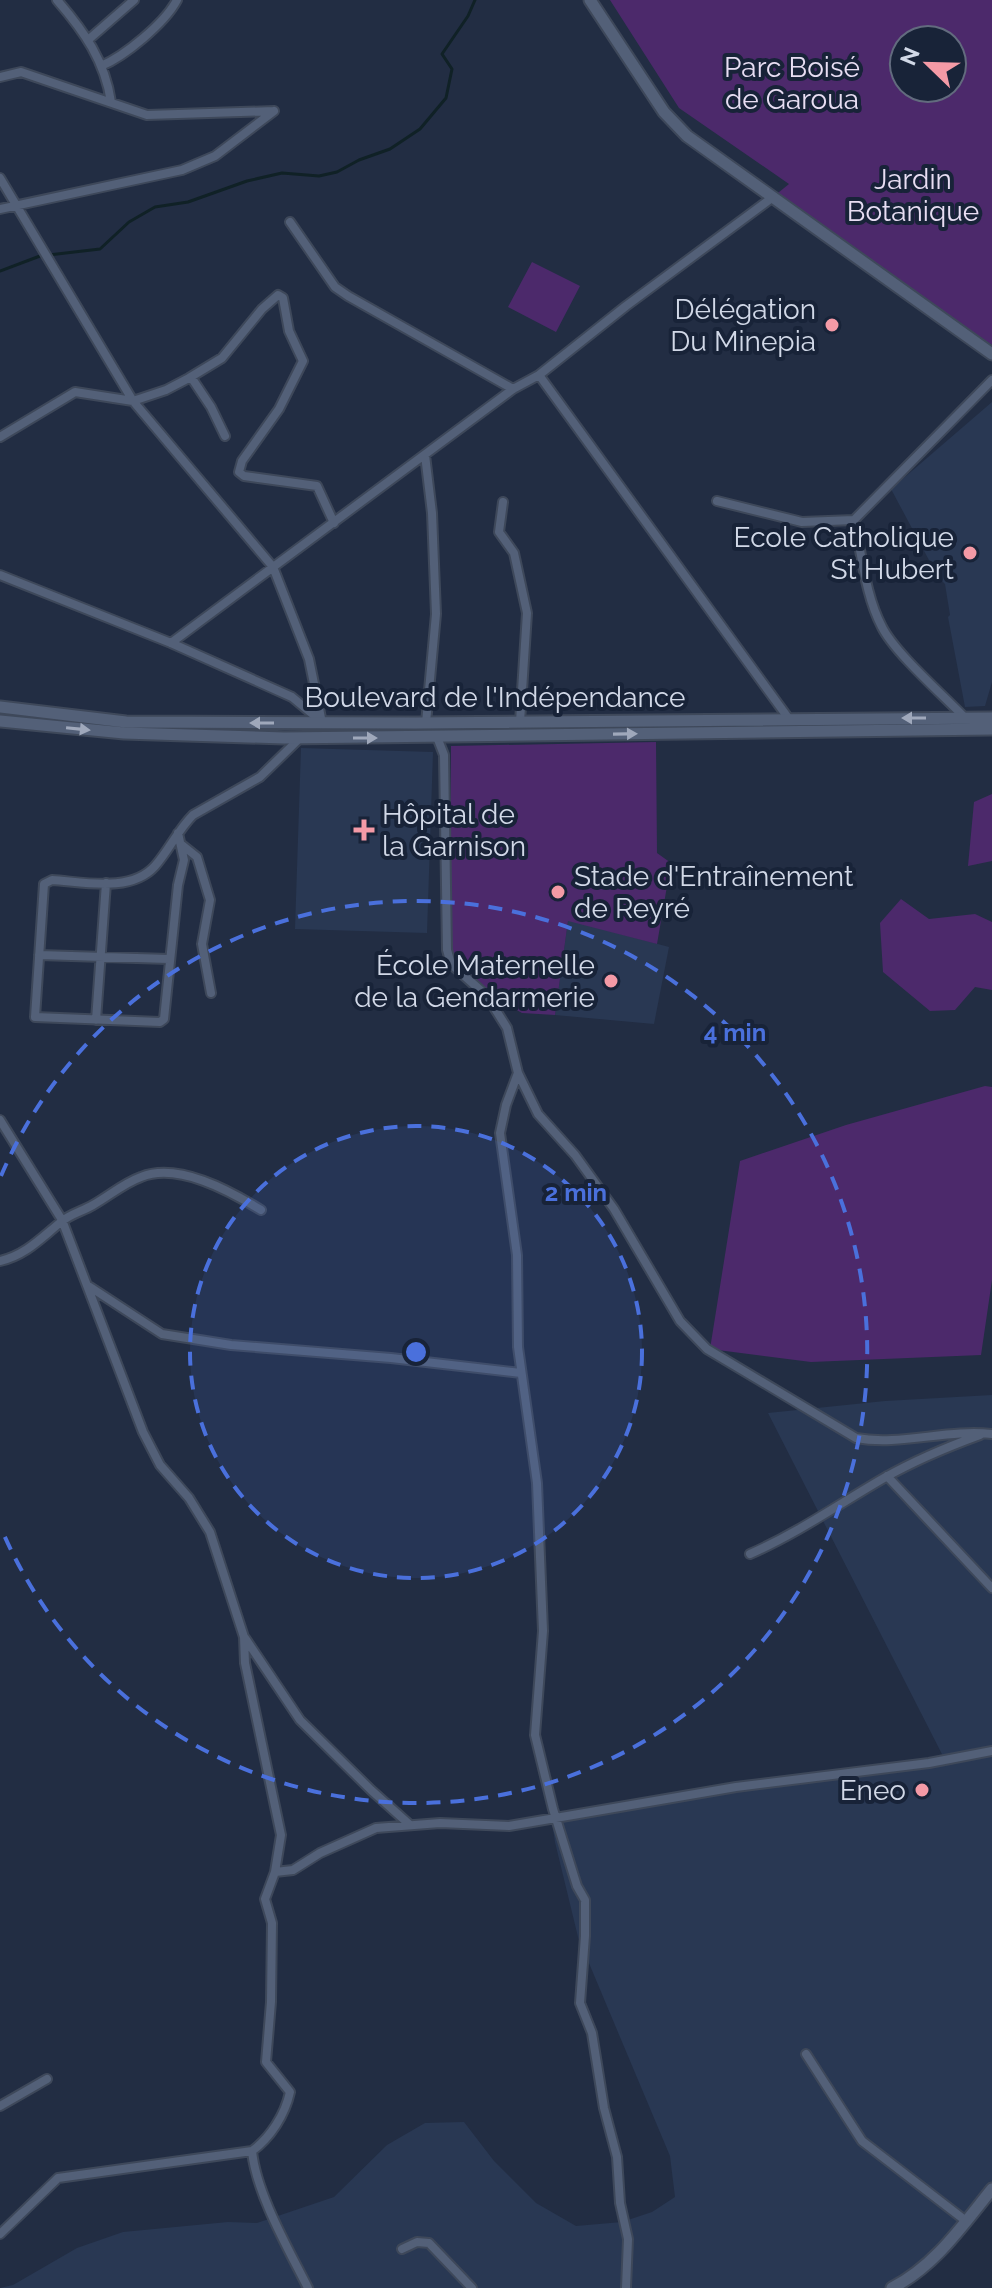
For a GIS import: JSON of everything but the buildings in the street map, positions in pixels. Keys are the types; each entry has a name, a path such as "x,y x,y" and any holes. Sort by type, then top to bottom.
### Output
{"main road":[{"path":"590,0 664,112 687,136 992,354"},
{"name":"Boulevard de l'Indépendance","path":"0,707 126,722 992,718"},
{"name":"Boulevard de l'Indépendance","path":"0,721 124,733 300,738 992,729"},
{"path":"892,2288 922,2270 992,2189"}],"street":[{"path":"57,0 88,40 107,77 111,102"},
{"path":"88,40 134,0"},
{"path":"101,66 130,47 171,11 177,0"},
{"path":"0,77 21,72 147,115 274,111 215,156 182,170 0,209"},
{"path":"0,178 133,401 273,567 309,659 320,723"},
{"path":"171,643 513,389 539,375 773,197"},
{"path":"290,222 335,287 513,389"},
{"path":"0,437 75,392 133,401 166,390 222,358 272,297 278,295 283,298 289,331 303,361 279,409 242,461 239,472 244,476 317,486 334,523"},
{"path":"539,375 789,719"},
{"path":"191,377 225,436"},
{"path":"717,501 802,522 854,520 992,380"},
{"path":"425,455 432,513 436,614 426,723"},
{"path":"503,502 499,532 514,553 527,613 520,722"},
{"path":"854,520 881,627 965,718"},
{"path":"0,575 171,643 292,697 320,723"},
{"path":"437,737 444,755 447,950 451,964 495,1005 507,1028 518,1073 538,1114 575,1155 614,1209 680,1321 707,1349 856,1438 870,1441 956,1432 988,1434"},
{"path":"178,833 183,866 169,959 165,1015 160,1022 35,1017 44,884 52,880 124,882 147,874 178,833 193,815 260,777 300,738"},
{"path":"182,845 197,857 210,900 202,944 211,993"},
{"path":"96,1020 106,883"},
{"path":"39,955 169,959"},
{"path":"518,1073 500,1133 517,1255 518,1347 537,1483 543,1631 535,1735 556,1817 577,1886 585,1900 580,2003 592,2033 604,2108 617,2157 620,2203 628,2239 626,2288"},
{"path":"0,1120 62,1220 143,1432 160,1465 189,1498 210,1532 244,1637 245,1663 281,1835 275,1872 265,1899 272,1923 271,2002 266,2062 290,2092 287,2105 264,2142 252,2151 58,2178 0,2234"},
{"path":"0,1261 29,1249 62,1220 142,1176 166,1172 199,1181 261,1210"},
{"path":"89,1287 162,1334 231,1345 391,1358 521,1373"},
{"path":"750,1554 781,1541 887,1476 944,1448 988,1434"},
{"path":"887,1476 992,1588"},
{"path":"244,1637 300,1720 410,1825"},
{"path":"275,1872 293,1870 376,1828 410,1825 502,1826 736,1787 929,1763 992,1751"},
{"path":"806,2054 862,2141 966,2221"},
{"path":"0,2106 47,2079"},
{"path":"252,2151 253,2164 280,2232 308,2288"},
{"path":"402,2249 417,2242 429,2243 472,2288"}],"shaded area":[{"path":"992,402 992,682 985,706 965,707 945,584 938,577 891,489"},
{"name":"Hôpital de la Garnison","path":"301,748 433,752 427,933 295,929"},
{"name":"École Maternelle de la Gendarmerie","path":"568,920 669,947 654,1024 555,1015"},
{"path":"992,1395 992,2187 916,2272 888,2288 0,2288 13,2285 77,2248 123,2232 228,2222 257,2223 334,2197 387,2145 425,2123 464,2122 494,2161 536,2203 576,2226 622,2222 652,2212 675,2197 670,2156 578,1937 551,1816 946,1762 768,1413 885,1401"}],"green space":[{"path":"610,0 992,0 992,345 773,197 789,184 679,108"},
{"path":"532,262 580,286 556,332 508,307"},
{"name":"Stade d'Entraînement de Reyré","path":"656,742 657,853 671,863 657,944 568,921 555,1015 522,1013 502,1002 453,958 450,937 451,746"},
{"path":"992,794 992,861 968,866 974,802"},
{"path":"901,899 929,919 975,914 992,922 992,990 975,987 955,1010 930,1011 883,972 880,923"},
{"path":"985,1086 992,1087 992,1280 981,1355 811,1362 710,1349 740,1161 846,1125"}],"waterway":[{"path":"0,271 40,256 100,249 129,222 155,207 188,202 247,181 282,173 319,176 337,172 390,149 420,129 446,98 452,69 442,54 475,0"}],"place":[{"name":"Délégation Du Minepia","path":"832,325"},
{"name":"Ecole Catholique St Hubert","path":"970,553"},
{"name":"Hôpital de la Garnison","path":"364,830"},
{"name":"Stade d'Entraînement de Reyré","path":"558,892"},
{"name":"École Maternelle de la Gendarmerie","path":"611,981"},
{"name":"Eneo","path":"922,1790"}],"park label":[{"name":"Parc Boisé de Garoua","path":"792,83"},
{"name":"Jardin Botanique","path":"913,195"}]}
